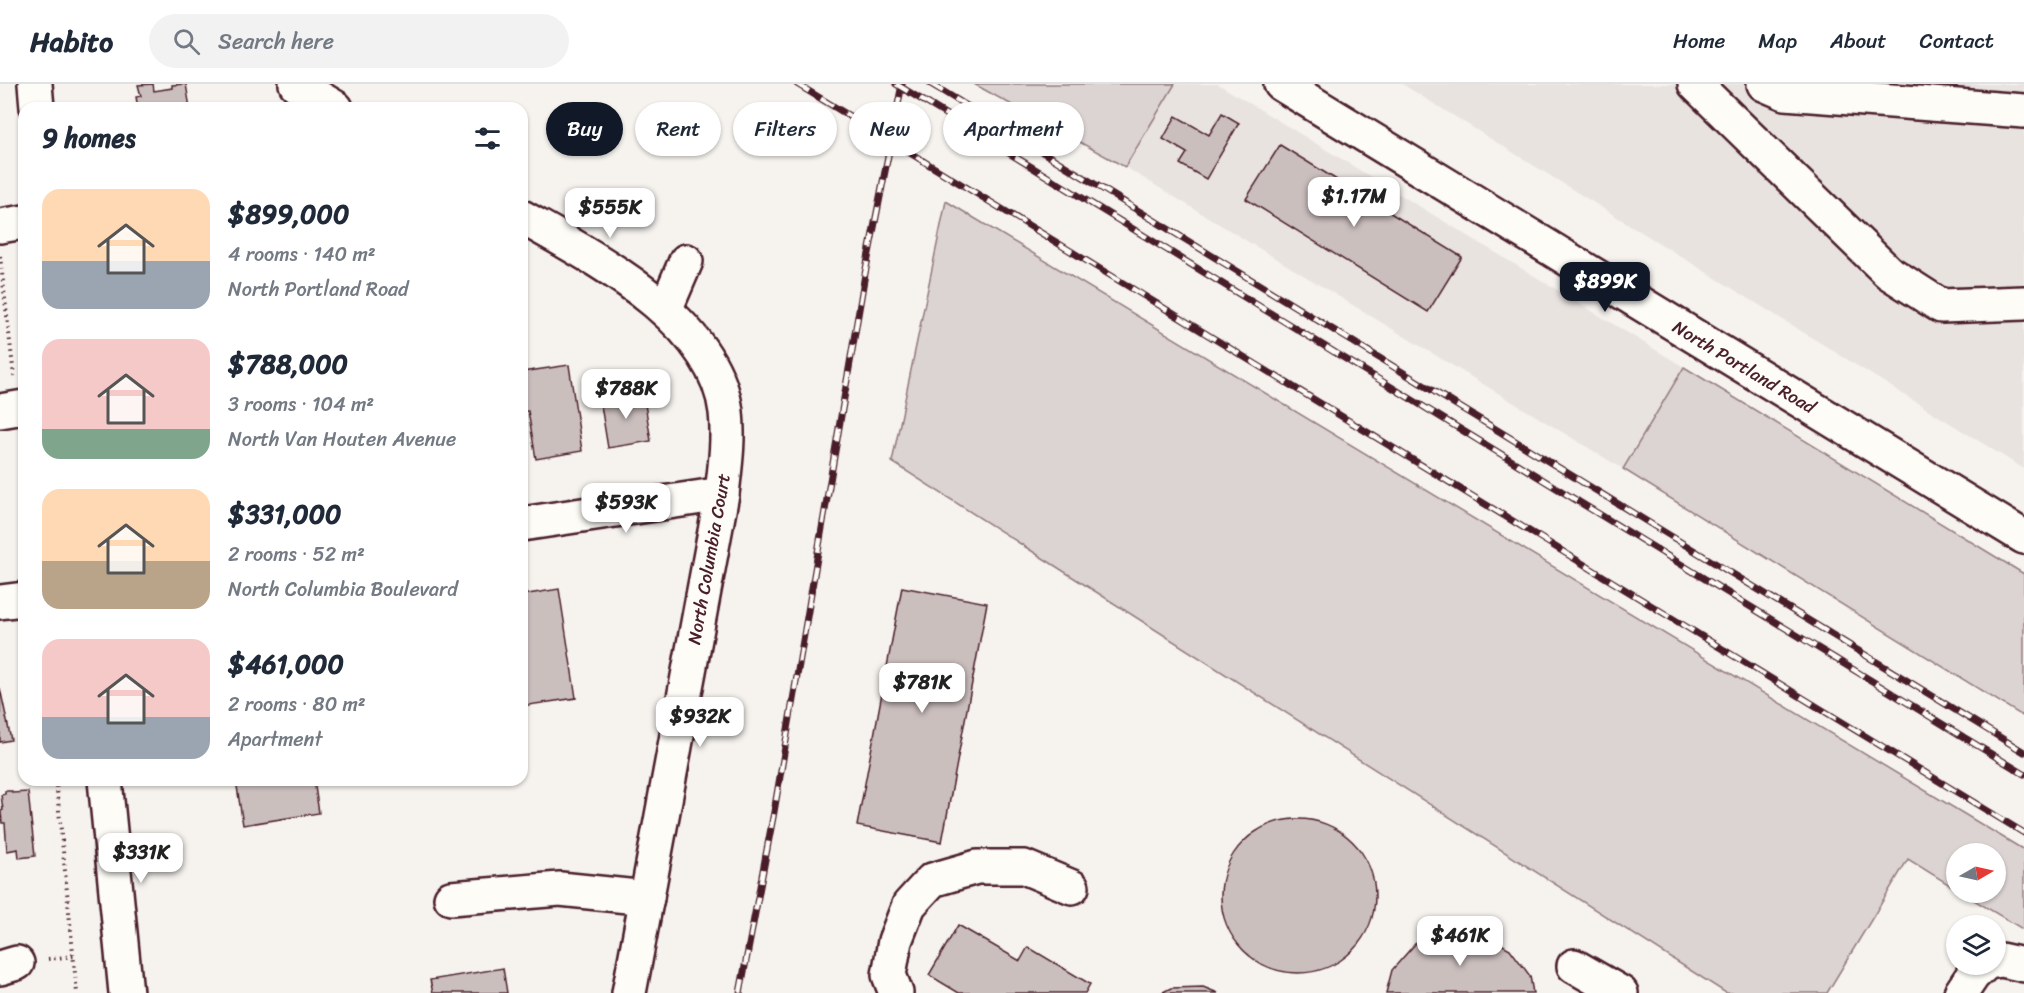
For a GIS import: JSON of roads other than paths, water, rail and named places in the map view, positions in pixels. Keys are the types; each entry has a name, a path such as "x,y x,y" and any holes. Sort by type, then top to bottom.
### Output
{"street":[{"path":"35,84 37,102"},
{"path":"296,84 326,102"},
{"name":"North Portland Road","path":"1281,84 2024,537"},
{"path":"1695,84 1888,272 1941,306 2024,303"},
{"path":"1764,84 1785,93 2024,111"},
{"name":"North Columbia Court","path":"528,221 630,281 665,310 697,346 715,375 726,411 727,443 722,494 629,993"},
{"path":"0,226 18,223"},
{"path":"665,310 686,261"},
{"path":"528,523 722,494"},
{"path":"0,602 18,600"},
{"path":"106,786 126,993"},
{"path":"896,993 889,975 896,941 909,905 932,880 977,867 1024,867 1072,887"},
{"path":"451,898 560,889 647,898"},
{"path":"2006,961 2024,965"},
{"path":"1574,966 1621,993"},
{"path":"1961,993 1973,975"}],"railway":[{"path":"797,84 2024,833"},
{"path":"896,84 2024,774"},
{"path":"740,993 774,812 865,274 902,84"},
{"path":"931,84 2024,752"}]}
